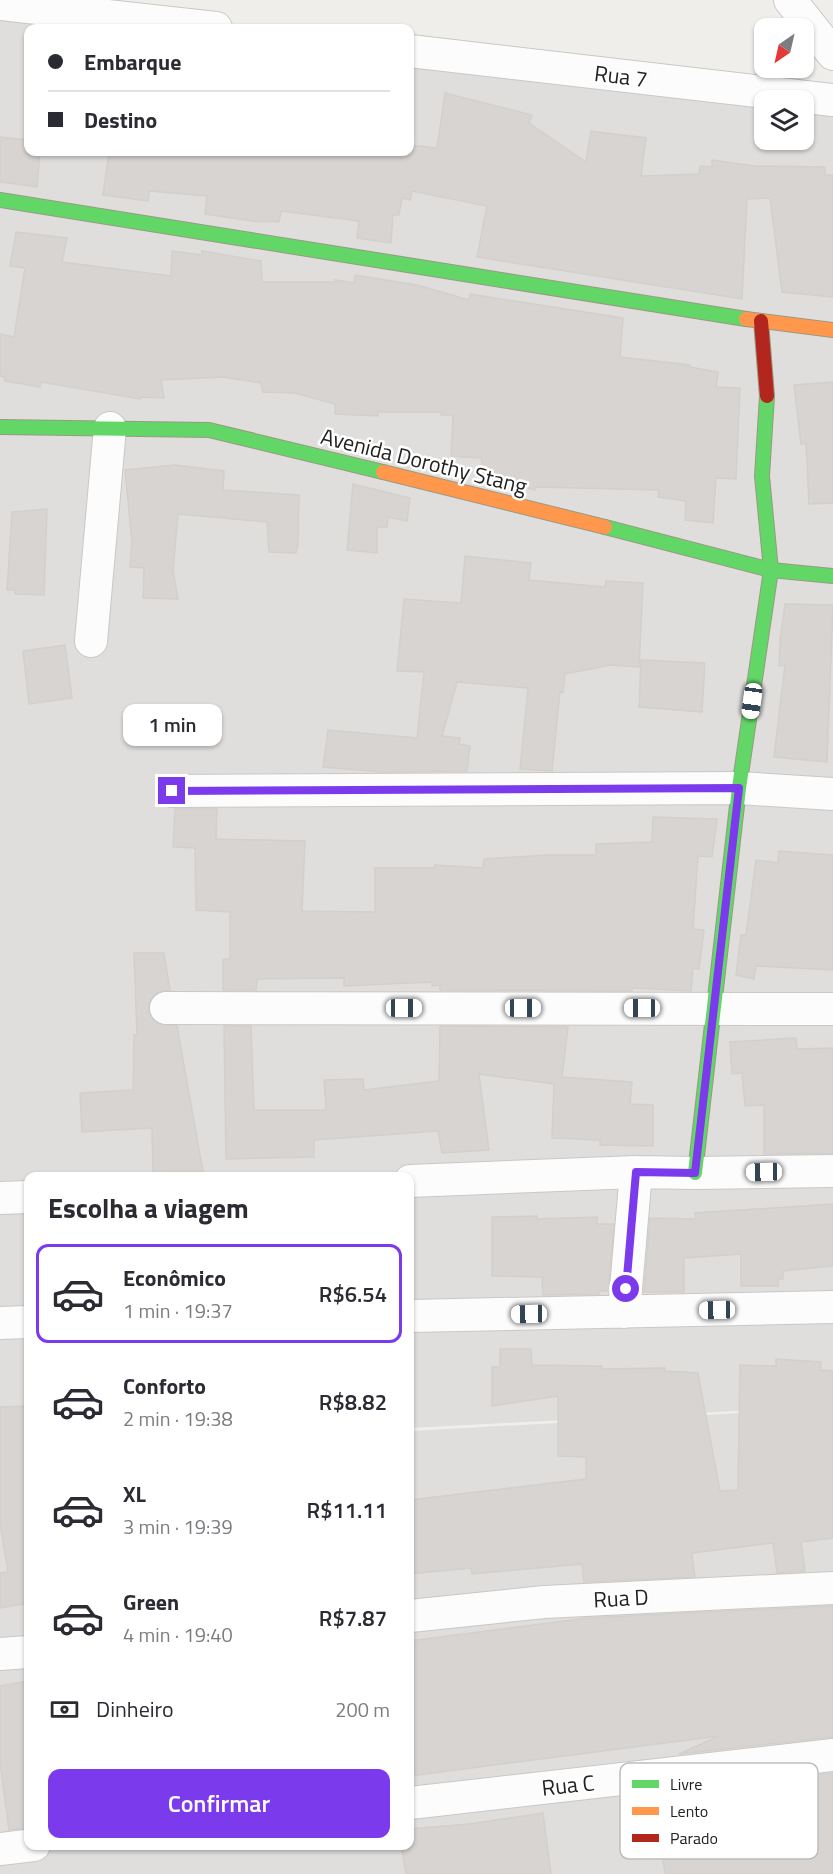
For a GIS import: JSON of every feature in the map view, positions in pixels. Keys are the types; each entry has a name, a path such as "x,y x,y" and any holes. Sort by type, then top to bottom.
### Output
{"street":[{"path":"790,0 833,54"},
{"path":"0,3 181,24"},
{"name":"Rua 7","path":"414,51 833,100"},
{"path":"0,200 761,321 833,330"},
{"path":"695,1173 739,788 771,570 762,476 767,391 761,321"},
{"name":"Avenida Dorothy Stang","path":"0,427 209,430 551,513 771,570 833,576"},
{"path":"91,641 110,428"},
{"path":"172,791 739,788 833,794"},
{"path":"166,1008 833,1009"},
{"path":"414,1181 636,1172 833,1171"},
{"path":"624,1312 636,1172"},
{"path":"0,1198 24,1197"},
{"path":"414,1316 833,1306"},
{"path":"0,1323 24,1322"},
{"name":"Rua D","path":"414,1616 544,1602 833,1588"},
{"path":"0,1654 24,1652"},
{"name":"Rua C","path":"762,1763 833,1755"},
{"name":"Rua C","path":"414,1803 620,1779"},
{"path":"0,1849 24,1846"}],"shaded area":[{"path":"0,1 218,24 24,24 24,156 414,156 414,45 833,92 833,1406 414,1428 414,1172 24,1172 24,1447 0,1448"},
{"path":"833,1408 833,1874 0,1874 0,1454 24,1452 24,1850 414,1850 414,1431"}],"building":[{"path":"445,93 532,115 529,123 586,162 591,131 646,138 641,176 699,174 700,166 712,167 712,160 755,166 825,167 825,175 833,175 833,297 782,292 770,198 747,199 742,299 477,257 487,206 412,191 410,200 402,198 399,215 393,215 391,243 357,238 359,221 281,211 279,222 260,222 205,214 207,196 149,191 148,201 103,195 108,156 414,156 414,145 437,148"},
{"path":"0,137 24,140 24,156 40,156 37,187 0,182"},
{"path":"16,232 67,238 62,262 171,276 172,251 202,255 202,251 261,261 262,282 335,282 335,280 354,283 355,275 417,285 469,300 470,294 623,318 620,357 690,365 690,367 718,372 716,387 740,388 736,479 716,478 713,523 685,520 686,501 658,497 659,490 535,487 535,490 507,483 507,477 481,474 482,458 451,456 453,415 441,415 441,412 378,412 378,416 335,414 335,404 295,393 263,392 261,383 223,377 161,380 164,398 141,397 140,399 41,382 40,387 5,381 5,377 0,376 0,334 14,337 25,268 10,266"},
{"path":"833,382 833,503 809,504 806,443 801,444 794,385"},
{"path":"175,465 224,471 223,490 299,495 296,553 269,552 267,522 178,514 173,571 178,599 143,598 144,568 130,567 132,541 125,470"},
{"path":"353,484 410,498 407,521 388,517 387,527 377,527 377,553 347,550"},
{"path":"47,509 44,595 15,594 15,590 7,590 12,512"},
{"path":"465,556 531,563 529,580 605,587 606,581 643,583 639,667 610,665 565,674 563,692 560,691 552,771 520,769 528,688 457,682 442,736 460,738 459,744 470,746 467,771 384,772 323,767 328,730 417,738 424,672 397,671 404,599 461,603"},
{"path":"785,604 833,605 827,762 774,757 785,665 779,666"},
{"path":"65,645 72,698 29,704 23,651"},
{"path":"641,660 705,663 702,712 639,707"},
{"path":"175,809 217,809 216,839 305,841 302,911 375,912 375,868 434,868 435,865 483,868 484,859 596,855 596,844 652,842 653,817 717,819 712,857 698,856 693,929 704,930 699,969 693,968 691,991 632,988 632,991 440,990 440,985 432,986 432,982 344,986 344,978 257,979 256,990 223,990 223,959 230,959 230,912 196,910 195,848 173,847"},
{"path":"779,851 833,855 833,970 756,966 754,979 736,975 741,935 746,935 756,860 778,863"},
{"path":"134,953 164,953 170,990 157,993 150,1000 148,1009 151,1017 157,1023 177,1026 203,1172 153,1172 152,1128 82,1132 80,1093 133,1090 134,1035 137,1035"},
{"path":"224,1026 251,1026 254,1110 326,1110 324,1080 363,1079 364,1090 439,1081 440,1026 568,1027 562,1077 632,1082 630,1104 653,1105 653,1146 600,1145 600,1140 552,1138 554,1084 479,1074 489,1150 442,1153 438,1131 314,1140 314,1157 226,1159"},
{"path":"796,1038 797,1049 833,1048 833,1153 764,1154 764,1105 745,1106 742,1073 732,1074 730,1042"},
{"path":"833,1204 833,1266 783,1271 783,1279 778,1279 778,1286 741,1286 741,1254 684,1258 684,1292 644,1292 650,1218 696,1219 695,1213"},
{"path":"537,1216 537,1219 597,1217 597,1224 614,1224 608,1291 599,1291 599,1294 543,1295 542,1277 492,1276 492,1217"},
{"path":"500,1349 531,1349 532,1365 602,1366 602,1369 665,1368 665,1371 698,1373 720,1491 738,1490 740,1365 776,1366 776,1359 821,1362 821,1370 833,1371 833,1538 801,1542 805,1571 777,1573 773,1543 692,1553 695,1577 584,1582 582,1564 472,1574 471,1568 414,1574 414,1500 586,1479 586,1457 558,1456 558,1396 492,1406 492,1367 500,1367"},
{"path":"24,1406 24,1604 0,1608 0,1573 8,1572 0,1523 0,1407"},
{"path":"833,1606 833,1737 679,1754 719,1736 414,1775 414,1640 587,1618"},
{"path":"24,1682 24,1828 9,1830 0,1762 0,1686"},
{"path":"833,1773 833,1874 665,1874 663,1859 818,1859 818,1775"},
{"path":"543,1813 551,1874 406,1874 402,1850 414,1850 414,1829 469,1824"}],"traffic: fast":[{"path":"0,200 746,319"},
{"path":"695,1173 739,788 771,570 762,476 767,396"},
{"path":"0,427 209,430 383,472"},
{"path":"605,527 771,570 833,576"}],"traffic: slow":[{"path":"746,319 833,330"},
{"path":"383,472 605,527"}],"traffic: jam":[{"path":"761,321 767,396"}],"route":[{"path":"172,791 739,788 695,1173 636,1172 626,1289"}]}
